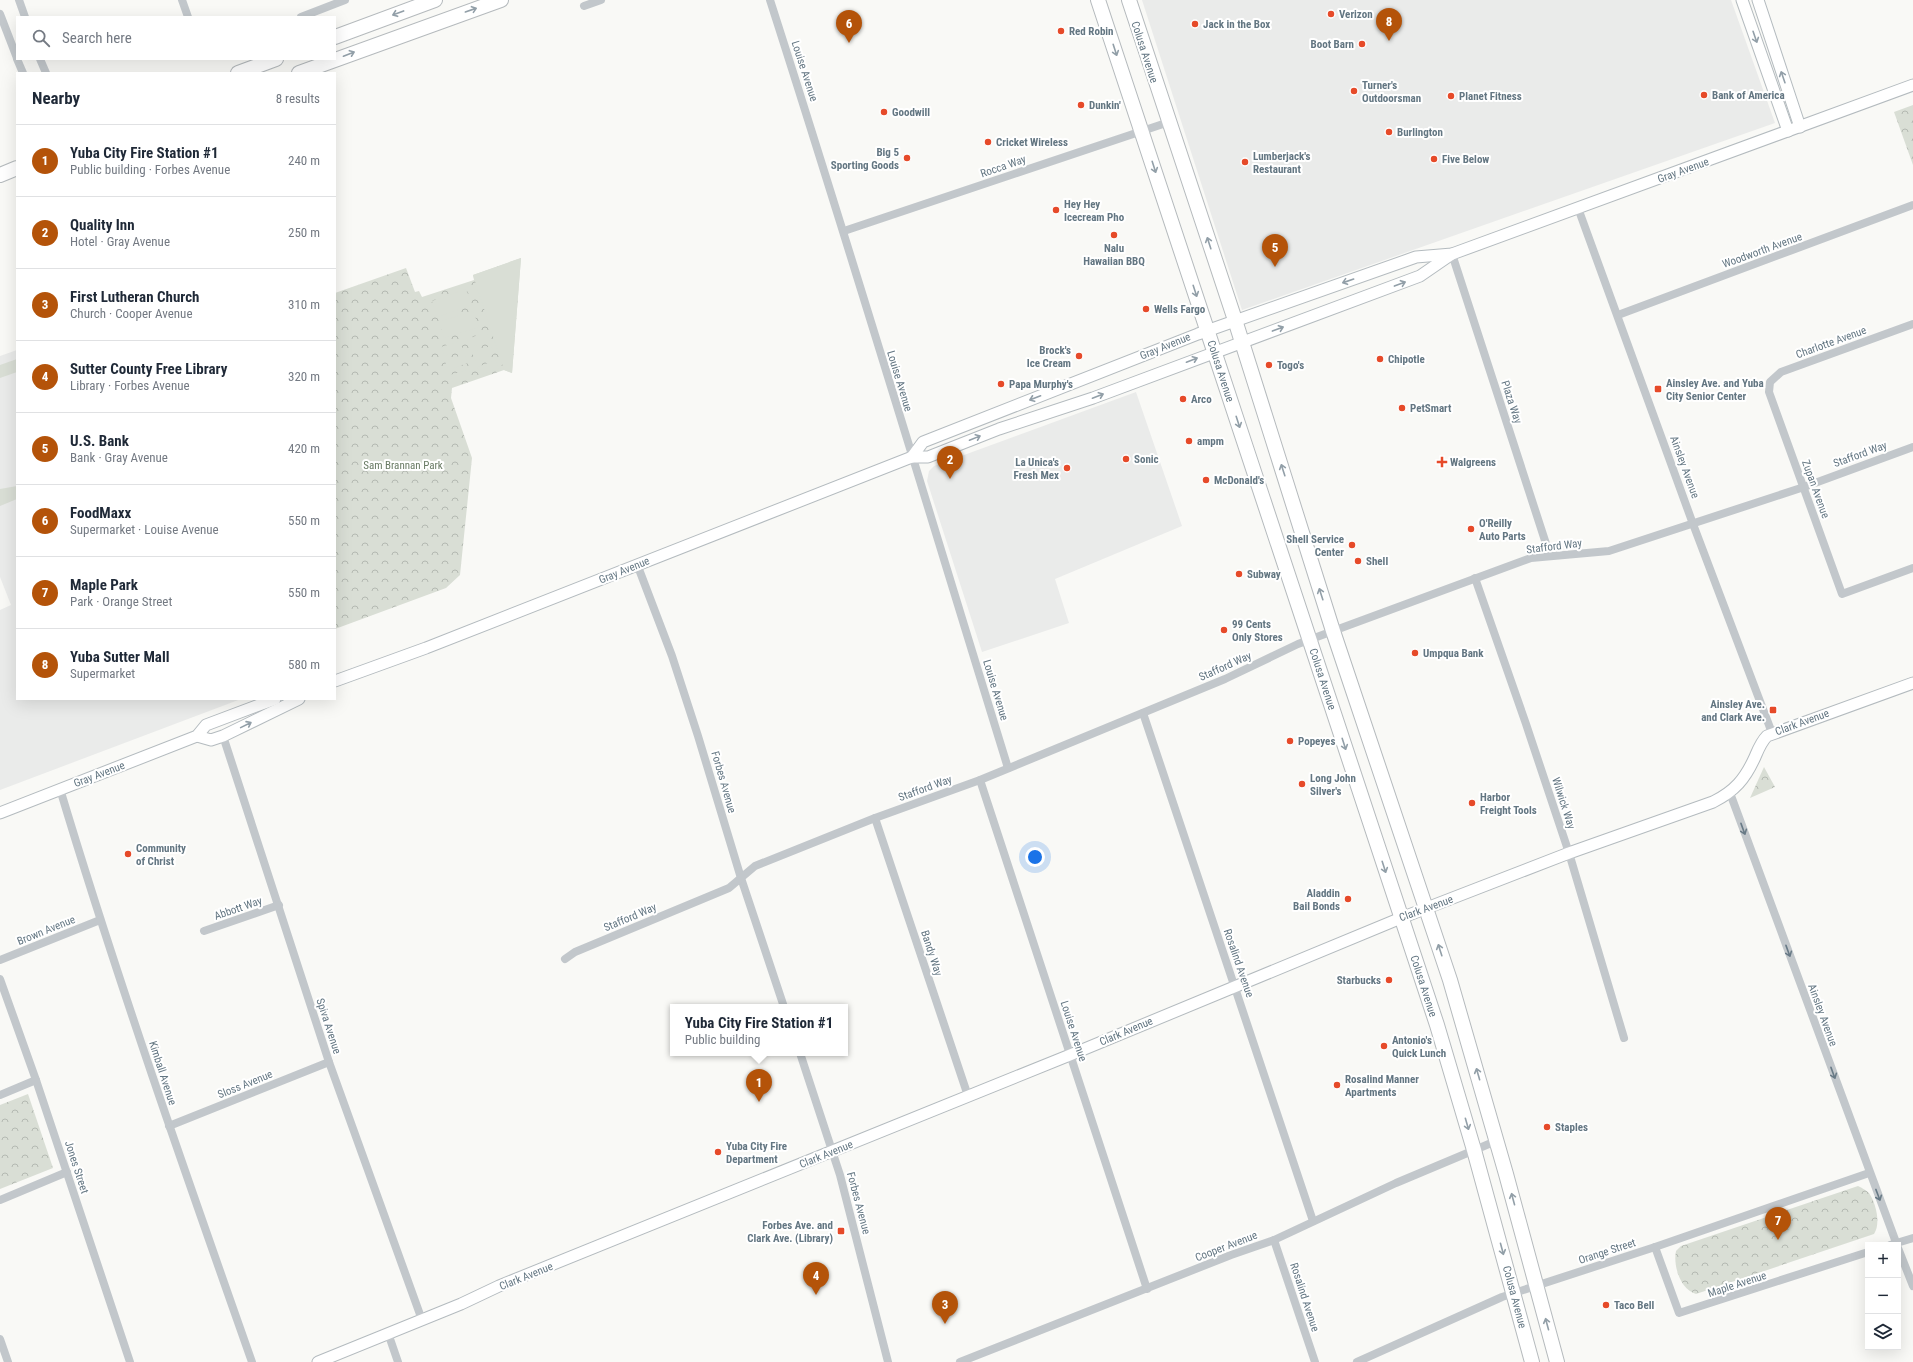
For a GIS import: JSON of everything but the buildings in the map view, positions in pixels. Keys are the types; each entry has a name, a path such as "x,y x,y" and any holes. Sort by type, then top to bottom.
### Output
{"highway":[{"path":"336,37 435,0"},
{"path":"336,60 501,0"},
{"name":"Colusa Avenue","path":"1098,0 1437,1025 1474,1150 1532,1362"},
{"name":"Colusa Avenue","path":"1129,0 1235,320 1333,631 1458,1006 1537,1285 1557,1362"},
{"path":"241,72 273,60"},
{"path":"302,72 335,60"},
{"path":"0,175 16,168"}],"main road":[{"path":"1742,0 1788,131"},
{"path":"1758,0 1800,127"},
{"name":"Gray Avenue","path":"336,681 426,648 912,457 928,457 1002,428 1093,398 1241,343 1420,276 1452,254 1913,85"},
{"name":"Gray Avenue","path":"912,457 923,442 1207,330 1416,257 1452,254"},
{"name":"Clark Avenue","path":"318,1362 461,1304 499,1286 1070,1055 1425,908 1569,853 1713,802 1730,793 1743,781 1764,739 1772,733 1913,683"},
{"name":"Gray Avenue","path":"0,813 197,736 206,725 272,700"},
{"name":"Gray Avenue","path":"197,736 211,740 223,736 297,700"}],"street":[{"path":"18,0 25,16"},
{"path":"182,0 188,16"},
{"path":"304,16 345,0"},
{"path":"584,6 601,0"},
{"name":"Louise Avenue","path":"770,0 844,231 1008,768"},
{"path":"0,14 16,56"},
{"path":"17,60 22,72"},
{"path":"40,60 46,72"},
{"name":"Rocca Way","path":"844,231 1141,130 1169,122"},
{"name":"Woodworth Avenue","path":"1618,315 1913,205"},
{"name":"Ainsley Avenue","path":"1578,208 1693,524 1772,733"},
{"name":"Plaza Way","path":"1452,254 1550,556"},
{"name":"Charlotte Avenue","path":"1769,392 1770,382 1781,372 1913,324"},
{"name":"Zupan Avenue","path":"1769,392 1842,594 1913,568"},
{"name":"Stafford Way","path":"565,959 575,952 729,888 754,866 875,818 980,780 1225,680 1310,640 1333,631 1531,558 1609,552 1804,487 1913,447"},
{"name":"Forbes Avenue","path":"637,564 672,656 741,878 783,1004"},
{"name":"Wilwick Way","path":"1475,578 1569,853 1624,1038"},
{"name":"Rosalind Avenue","path":"1143,713 1313,1221"},
{"name":"Spiva Avenue","path":"223,736 329,1062 422,1320"},
{"name":"Louise Avenue","path":"980,780 1147,1289"},
{"name":"Kimball Avenue","path":"60,789 100,920 169,1126 252,1362"},
{"name":"Ainsley Avenue","path":"1730,793 1894,1242"},
{"name":"Bandy Way","path":"875,818 968,1096"},
{"name":"Abbott Way","path":"204,931 279,905"},
{"name":"Brown Avenue","path":"0,960 100,920"},
{"name":"Jones Street","path":"0,979 36,1080 130,1362"},
{"name":"Forbes Avenue","path":"801,1056 833,1151 846,1196 888,1362"},
{"name":"Sloss Avenue","path":"169,1126 329,1062"},
{"path":"0,1095 36,1080"},
{"name":"Cooper Avenue","path":"960,1362 1274,1240 1396,1183 1496,1141"},
{"path":"0,1200 67,1172"},
{"name":"Orange Street","path":"1357,1362 1514,1293 1656,1247 1869,1173"},
{"path":"1901,1243 1913,1238"},
{"name":"Rosalind Avenue","path":"1274,1240 1314,1362"},
{"name":"Maple Avenue","path":"1656,1247 1679,1313 1865,1253"},
{"name":"Ainsley Avenue","path":"1901,1259 1913,1286"},
{"path":"388,1333 398,1362"},
{"path":"0,1339 8,1362"}],"shaded area":[{"path":"1142,0 1731,0 1775,123 1242,310"},
{"path":"16,350 16,700 238,700 0,790 0,610 11,605 0,577 0,356"},
{"path":"1136,392 1182,526 1055,579 1069,623 982,652 927,481 929,471 934,466"}],"green space":[{"path":"1913,105 1913,165 1894,112"},
{"name":"Sam Brannan Park","path":"521,258 512,373 504,370 452,388 451,398 472,458 460,575 446,588 336,629 336,293 406,268 415,292 419,291 422,297 474,280 473,275"},
{"path":"521,258 512,373 504,370 473,275"},
{"path":"466,289 472,305 437,317 432,301"},
{"path":"473,311 479,327 444,338 439,322"},
{"path":"487,332 490,341 470,347 467,339"},
{"path":"460,341 463,350 444,356 441,347"},
{"path":"491,346 494,354 475,361 472,352"},
{"path":"465,354 468,363 448,370 445,361"},
{"path":"16,359 16,372 0,378 0,365"},
{"path":"496,360 499,369 480,375 477,367"},
{"path":"469,369 472,378 453,384 450,375"},
{"path":"16,486 16,499 0,506 0,489"},
{"path":"1764,767 1775,787 1750,798"},
{"path":"28,1094 53,1168 0,1189 0,1105"},
{"path":"1858,1186 1869,1193 1874,1202 1877,1214 1877,1225 1874,1234 1696,1294 1690,1291 1682,1282 1677,1270 1675,1257 1676,1251 1681,1246"}],"place":[{"name":"Verizon","path":"1331,14"},
{"name":"Jack in the Box","path":"1195,24"},
{"name":"Red Robin","path":"1061,31"},
{"name":"Yuba Sutter Mall","path":"1389,41"},
{"name":"FoodMaxx","path":"849,43"},
{"name":"Boot Barn","path":"1362,44"},
{"name":"Turner's Outdoorsman","path":"1354,91"},
{"name":"Bank of America","path":"1704,95"},
{"name":"Planet Fitness","path":"1451,96"},
{"name":"Dunkin'","path":"1081,105"},
{"name":"Goodwill","path":"884,112"},
{"name":"Burlington","path":"1389,132"},
{"name":"Cricket Wireless","path":"988,142"},
{"name":"Big 5 Sporting Goods","path":"907,158"},
{"name":"Five Below","path":"1434,159"},
{"name":"Lumberjack's Restaurant","path":"1245,162"},
{"name":"Hey Hey Icecream Pho","path":"1056,210"},
{"name":"Nalu Hawaiian BBQ","path":"1114,235"},
{"name":"U.S. Bank","path":"1275,267"},
{"name":"Wells Fargo","path":"1146,309"},
{"name":"Brock's Ice Cream","path":"1079,356"},
{"name":"Chipotle","path":"1380,359"},
{"name":"Togo's","path":"1269,365"},
{"name":"Papa Murphy's","path":"1001,384"},
{"name":"Ainsley Ave. and Yuba City Senior Center","path":"1658,389"},
{"name":"Arco","path":"1183,399"},
{"name":"PetSmart","path":"1402,408"},
{"name":"ampm","path":"1189,441"},
{"name":"Sonic","path":"1126,459"},
{"name":"Walgreens","path":"1442,462"},
{"name":"La Unica's Fresh Mex","path":"1067,468"},
{"name":"Quality Inn","path":"950,479"},
{"name":"McDonald's","path":"1206,480"},
{"name":"O'Reilly Auto Parts","path":"1471,529"},
{"name":"Shell Service Center","path":"1352,545"},
{"name":"Shell","path":"1358,561"},
{"name":"Subway","path":"1239,574"},
{"name":"99 Cents Only Stores","path":"1224,630"},
{"name":"Umpqua Bank","path":"1415,653"},
{"name":"Ainsley Ave. and Clark Ave.","path":"1773,710"},
{"name":"Popeyes","path":"1290,741"},
{"name":"Long John Silver's","path":"1302,784"},
{"name":"Harbor Freight Tools","path":"1472,803"},
{"name":"Community of Christ","path":"128,854"},
{"name":"Aladdin Bail Bonds","path":"1348,899"},
{"name":"Starbucks","path":"1389,980"},
{"name":"Antonio's Quick Lunch","path":"1384,1046"},
{"name":"Rosalind Manner Apartments","path":"1337,1085"},
{"name":"Yuba City Fire Station #1","path":"759,1102"},
{"name":"Staples","path":"1547,1127"},
{"name":"Yuba City Fire Department","path":"718,1152"},
{"name":"Forbes Ave. and Clark Ave. (Library)","path":"841,1231"},
{"name":"Maple Park","path":"1778,1240"},
{"name":"Sutter County Free Library","path":"816,1295"},
{"name":"Taco Bell","path":"1606,1305"},
{"name":"First Lutheran Church","path":"945,1324"}]}
